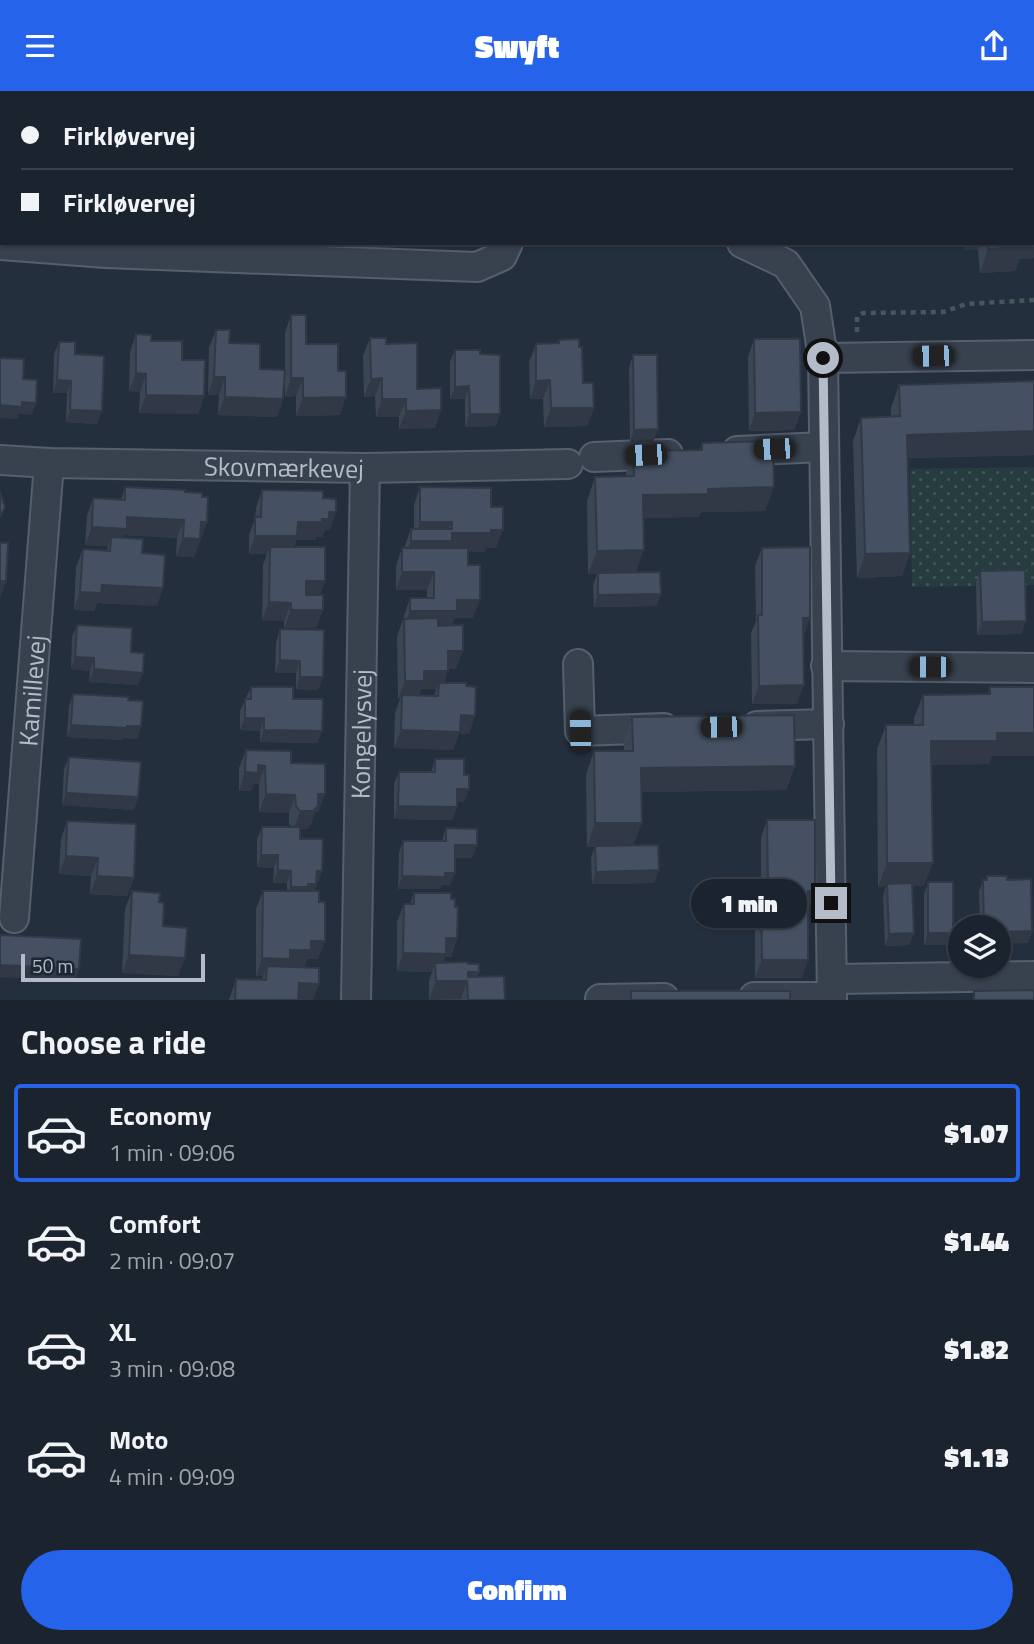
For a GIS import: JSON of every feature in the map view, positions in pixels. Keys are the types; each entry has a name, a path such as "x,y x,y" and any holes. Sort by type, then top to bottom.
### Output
{"street":[{"path":"0,245 106,253 477,267 502,256 507,245"},
{"path":"746,245 786,264 815,306 823,358 832,992"},
{"path":"823,358 1034,355"},
{"name":"Skovmærkevej","path":"0,460 365,468 581,461 824,447"},
{"name":"Kamillevej","path":"14,918 48,463"},
{"name":"Kongelysvej","path":"356,1000 365,468"},
{"path":"578,664 580,731 694,727"},
{"path":"826,666 1034,668"},
{"path":"734,726 829,724"},
{"path":"728,998 1034,977"},
{"path":"600,999 689,998"}],"path":[{"path":"857,358 857,317 863,313 943,311 965,304 1034,300"}],"green space":[{"path":"1034,467 1034,585 912,587 910,469"}],"building":[{"path":"988,245 1024,245 1024,247 988,249"},
{"path":"291,315 306,315 306,344 338,344 338,371 346,371 346,397 303,398 303,378 291,378"},
{"path":"216,330 230,330 229,343 260,344 260,369 285,370 283,399 225,397 225,377 214,377"},
{"path":"136,334 151,335 151,341 182,341 182,360 205,360 204,396 146,395 146,374 136,373"},
{"path":"370,338 386,338 386,344 417,343 417,389 441,388 441,410 406,411 406,399 382,399 382,378 371,379"},
{"path":"579,339 579,347 582,347 583,383 593,383 594,408 551,408 550,380 536,381 536,344"},
{"path":"754,339 800,339 801,412 755,413"},
{"path":"59,342 75,342 75,354 104,356 102,411 70,410 71,381 57,380"},
{"path":"455,350 480,350 480,354 500,355 500,414 470,414 469,386 455,387"},
{"path":"633,355 657,355 658,429 634,430"},
{"path":"0,358 24,359 23,379 37,380 36,403 22,402 22,407 0,405"},
{"path":"1034,381 1034,431 907,435 910,553 865,554 861,418 900,416 899,385"},
{"path":"773,441 774,487 708,489 708,494 643,495 644,550 597,551 595,477 634,476 633,451 702,450 702,443"},
{"path":"125,487 185,490 208,497 207,522 201,522 200,539 183,538 184,520 127,517 127,529 92,527 93,498 125,500"},
{"path":"420,487 491,488 491,507 503,507 503,530 491,530 491,533 452,533 452,541 411,541 411,529 452,529 452,522 420,522"},
{"path":"262,490 323,491 323,498 336,499 336,512 329,512 329,519 322,519 322,522 298,522 297,536 255,536 255,517 261,517"},
{"path":"0,492 5,507 0,517"},
{"path":"111,537 143,539 142,553 165,555 163,588 102,585 101,593 80,592 83,549 110,551"},
{"path":"0,543 8,543 6,581 0,581"},
{"path":"270,547 325,547 325,581 306,581 306,595 323,595 323,610 291,610 291,603 269,602"},
{"path":"810,547 810,618 803,618 804,685 759,686 758,615 762,615 762,548"},
{"path":"402,548 468,548 468,565 480,565 480,600 457,600 457,611 410,611 410,598 434,598 434,572 402,572"},
{"path":"1025,570 1026,621 982,622 980,571"},
{"path":"660,572 661,594 598,595 598,573"},
{"path":"438,618 438,626 463,625 463,651 448,651 448,671 424,671 424,681 405,681 404,619"},
{"path":"77,625 132,628 131,652 144,653 143,673 94,669 94,658 75,657"},
{"path":"280,629 324,630 323,677 300,677 300,661 280,660"},
{"path":"439,683 466,683 466,686 476,687 475,716 461,715 460,732 401,730 402,695 438,696"},
{"path":"251,687 293,687 293,699 323,699 322,731 264,730 264,718 245,718 245,699 251,699"},
{"path":"990,687 1034,687 1034,733 997,733 997,741 931,741 933,863 887,863 886,725 923,725 923,695 990,694"},
{"path":"73,694 129,697 128,700 143,701 141,726 127,728 71,725"},
{"path":"794,715 795,766 641,768 642,823 595,823 594,751 633,751 632,717"},
{"path":"246,750 291,751 291,763 325,764 325,794 318,794 318,806 313,811 300,811 296,806 295,795 266,794 265,766 258,765 258,773 245,772"},
{"path":"69,757 141,762 138,797 66,793"},
{"path":"435,759 464,759 464,775 469,775 469,789 457,789 457,807 398,806 399,772 435,772"},
{"path":"767,820 815,820 815,891 808,891 808,960 762,960 761,890 768,890"},
{"path":"67,821 136,824 134,878 97,876 98,858 66,856"},
{"path":"262,827 300,827 300,839 323,839 322,871 317,871 316,884 291,887 291,871 278,870 278,855 261,855"},
{"path":"446,828 477,829 477,845 455,845 455,873 445,873 445,877 402,876 403,841 446,841"},
{"path":"658,845 659,870 596,872 595,846"},
{"path":"987,876 1007,876 1007,880 1031,879 1032,931 1011,932 1011,915 984,915 983,880 987,880"},
{"path":"928,882 953,882 953,915 948,915 948,933 928,933"},
{"path":"912,883 914,933 889,934 887,884"},
{"path":"132,891 160,893 159,902 164,903 163,926 187,928 185,958 129,955"},
{"path":"263,891 319,891 319,902 325,902 325,941 311,941 311,950 290,950 290,959 262,958"},
{"path":"414,893 451,893 451,899 455,899 455,907 458,907 457,938 446,938 446,954 403,953 404,904 414,904"},
{"path":"0,935 81,939 79,969 0,965"},
{"path":"435,963 479,964 479,972 468,972 468,977 504,976 505,1000 468,1000 467,981 436,981"},
{"path":"267,966 319,968 319,984 299,983 298,1000 235,1000 236,979 266,980"},
{"path":"1034,990 1034,1000 974,1000 974,991"},
{"path":"631,991 790,991 790,1000 631,1000"}],"route":[{"path":"823,358 831,903"}]}
